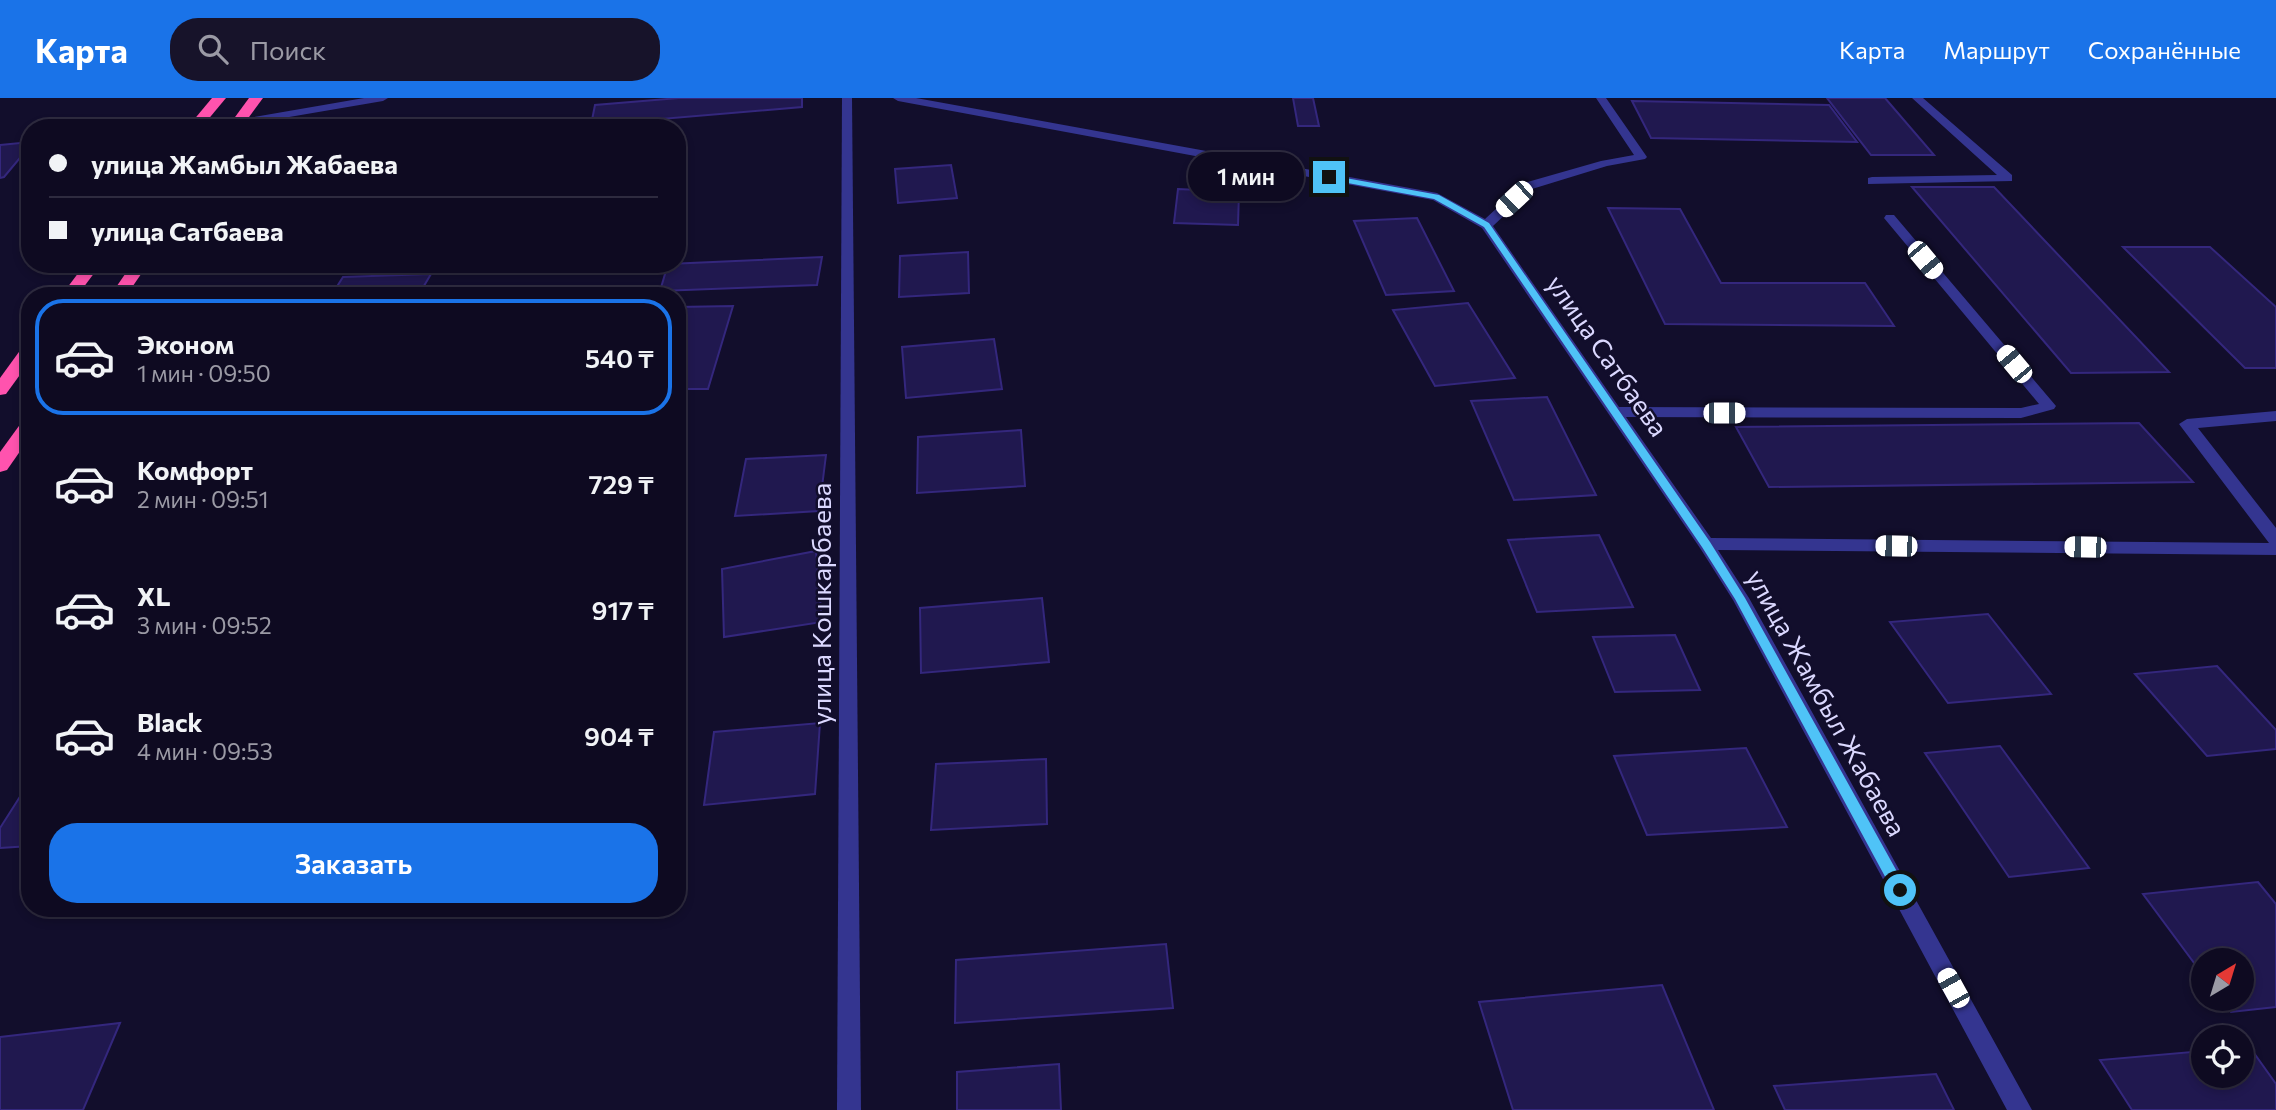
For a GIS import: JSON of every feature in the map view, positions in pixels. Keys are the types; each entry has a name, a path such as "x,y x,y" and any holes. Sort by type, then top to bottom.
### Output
{"highway":[{"path":"202,119 219,98"},
{"path":"240,119 256,98"},
{"path":"0,390 21,361"},
{"path":"0,466 21,436"}],"street":[{"path":"272,119 383,98"},
{"name":"улица Кошкарбаева","path":"848,98 849,1110"},
{"name":"улица Сатбаева","path":"898,98 1437,197 1486,225 1706,544"},
{"path":"1486,225 1528,186 1605,163 1641,158 1601,98"},
{"path":"1872,181 2008,178 1917,98"},
{"path":"1616,412 2021,413 2049,406 1890,218"},
{"path":"2276,416 2187,424 2276,540"},
{"path":"1706,544 2276,549"},
{"name":"улица Жамбыл Жабаева","path":"1706,544 1740,598 2020,1110"}],"building":[{"path":"679,98 802,98 802,107 661,119 592,119 595,105"},
{"path":"1293,98 1313,98 1319,126 1298,126"},
{"path":"1827,98 1885,98 1934,155 1871,155"},
{"path":"1632,101 1829,105 1857,142 1651,138"},
{"path":"21,143 21,157 4,177 0,178 0,145"},
{"path":"951,165 957,198 898,203 895,169"},
{"path":"1912,187 1994,187 2169,372 2071,373"},
{"path":"1178,189 1239,192 1238,225 1174,223"},
{"path":"1608,208 1680,209 1721,283 1865,283 1894,326 1665,324"},
{"path":"1417,218 1454,291 1386,295 1354,221"},
{"path":"2123,247 2210,247 2276,307 2276,368 2245,368"},
{"path":"968,252 969,293 899,297 900,256"},
{"path":"822,257 817,285 686,290 686,287 661,287 665,273 686,273 686,263"},
{"path":"431,274 423,287 337,287 343,277"},
{"path":"1468,303 1515,378 1435,386 1393,310"},
{"path":"733,306 708,389 686,389 686,307"},
{"path":"994,339 1002,389 906,398 902,347"},
{"path":"1547,397 1596,495 1514,500 1471,401"},
{"path":"2139,423 2193,482 1769,487 1736,427"},
{"path":"1021,430 1025,486 917,493 918,437"},
{"path":"826,455 819,511 735,516 746,459"},
{"path":"1599,535 1633,607 1537,612 1508,540"},
{"path":"816,551 822,622 724,637 722,569"},
{"path":"1042,598 1049,662 921,673 920,608"},
{"path":"1988,614 2051,694 1948,703 1890,622"},
{"path":"1675,635 1700,690 1615,692 1593,637"},
{"path":"2217,666 2276,730 2276,749 2207,756 2135,674"},
{"path":"820,723 815,794 704,805 714,732"},
{"path":"2000,746 2089,868 2009,877 1925,753"},
{"path":"1746,748 1787,827 1647,835 1614,756"},
{"path":"1046,759 1047,824 931,830 936,764"},
{"path":"21,795 21,847 0,848 0,828"},
{"path":"2258,882 2276,904 2276,1007 2254,1009 2254,948 2191,948 2191,959 2143,894"},
{"path":"1166,944 1173,1008 955,1023 956,960"},
{"path":"1662,985 1714,1110 1513,1110 1479,1002"},
{"path":"120,1023 83,1110 0,1110 0,1037"},
{"path":"2191,1052 2191,1088 2254,1088 2254,1053 2276,1084 2276,1110 2132,1110 2100,1060"},
{"path":"1059,1064 1061,1110 957,1110 957,1072"},
{"path":"1936,1074 1954,1110 1785,1110 1774,1086"}],"route":[{"path":"1329,177 1437,197 1486,225 1706,544 1740,598 1900,890"}]}
